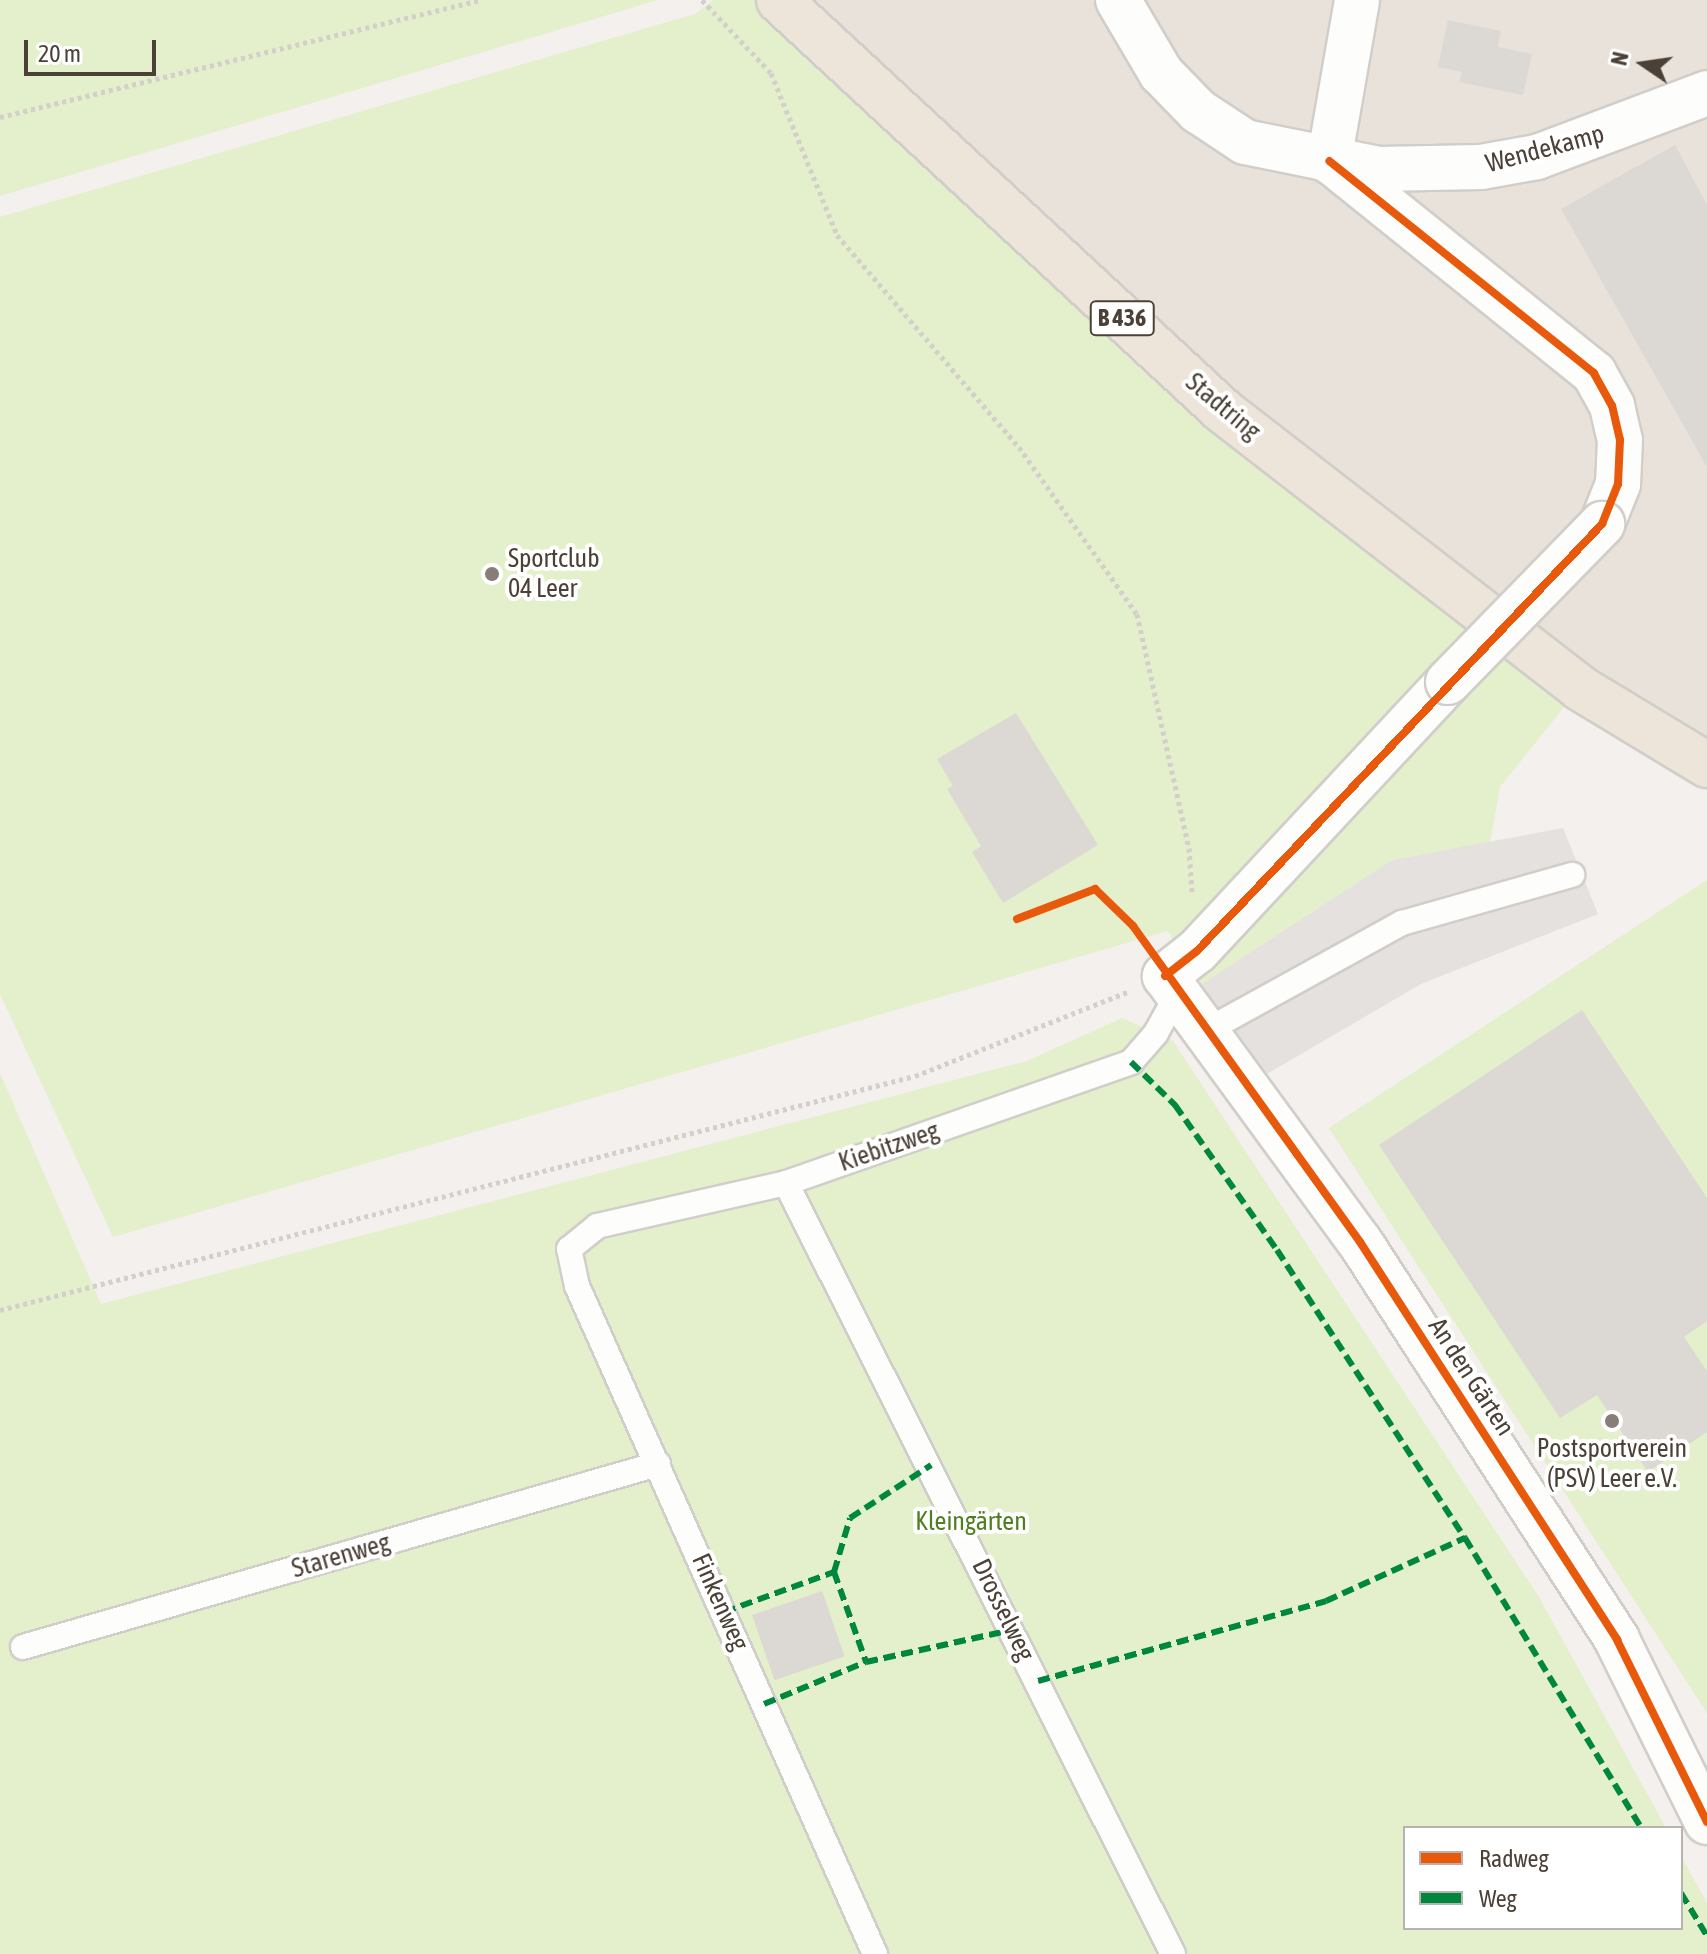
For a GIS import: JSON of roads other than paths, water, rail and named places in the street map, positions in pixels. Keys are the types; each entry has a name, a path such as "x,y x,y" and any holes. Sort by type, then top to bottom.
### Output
{"highway":[{"name":"Stadtring","path":"779,0 1222,410 1580,688 1707,765"}],"street":[{"name":"Wendekamp","path":"1118,0 1161,73 1198,111 1245,142 1329,161 1405,170 1481,167 1590,140 1707,93"},
{"path":"1180,973 1448,682 1602,524 1618,484 1620,440 1612,406 1594,373 1329,161 1357,0"},
{"name":"An den Gärten","path":"1180,973 1206,1031 1360,1242 1617,1640 1707,1822"}],"lane":[{"path":"1206,1031 1402,923 1572,875"},
{"name":"Kiebitzweg","path":"569,1249 597,1226 786,1183 1131,1062 1156,1033 1180,973"},
{"name":"Drosselweg","path":"786,1183 1173,1954"},
{"name":"Finkenweg","path":"569,1249 577,1286 875,1954"},
{"name":"Starenweg","path":"23,1647 658,1464"}],"place":[{"name":"Sportclub 04 Leer","path":"492,574"},
{"name":"Postsportverein (PSV) Leer e.V.","path":"1612,1421"}],"park label":[{"name":"Kleingärten","path":"971,1522"}]}
